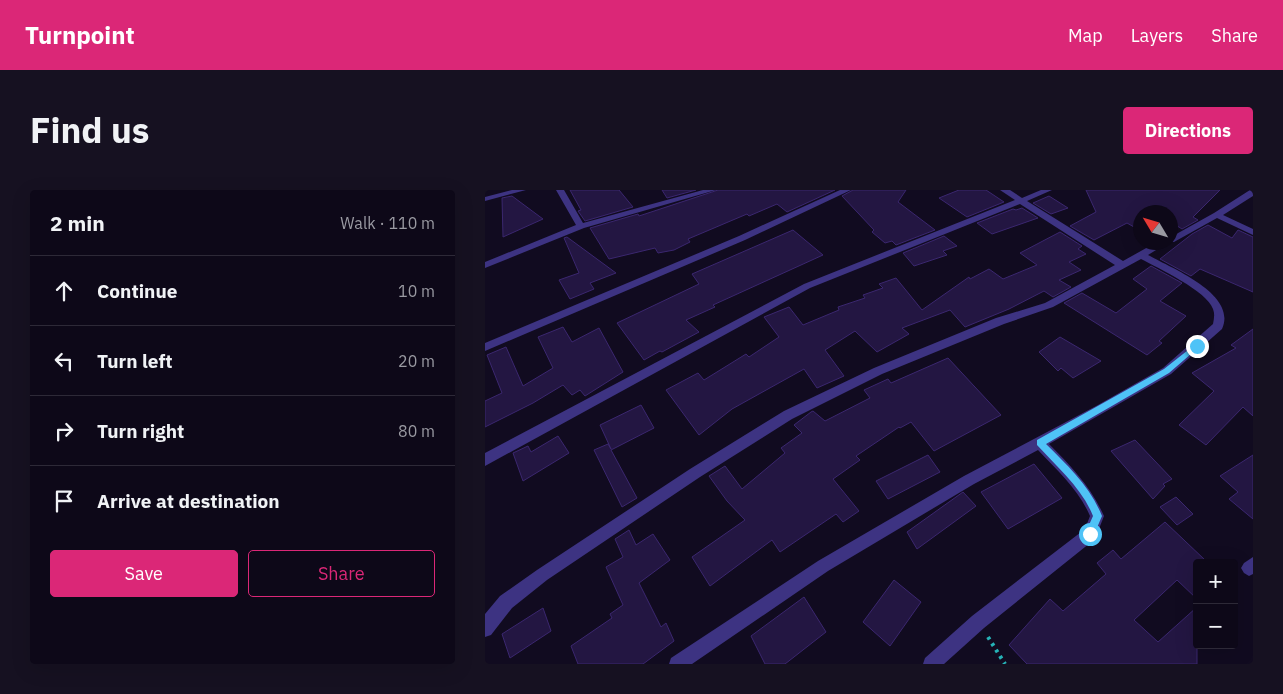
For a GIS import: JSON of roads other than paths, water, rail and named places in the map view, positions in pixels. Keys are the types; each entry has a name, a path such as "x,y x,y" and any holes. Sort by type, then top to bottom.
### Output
{"street":[{"path":"485,199 522,190"},
{"path":"560,190 581,226"},
{"path":"485,265 581,226 695,192 711,190"},
{"path":"485,347 742,238 847,190"},
{"path":"1004,190 1122,265"},
{"path":"485,460 807,286 1048,190"},
{"path":"1178,236 1217,215 1253,192"},
{"path":"1217,215 1253,232"},
{"path":"485,629 507,602 542,575 656,499 788,415 879,371 1000,321 1049,305 1151,250"},
{"path":"677,664 823,566 969,480 1040,443 1167,371 1219,326 1220,313 1217,304 1205,292 1142,255"},
{"path":"931,664 978,622 1090,534 1097,516 1085,491 1040,443"}]}
